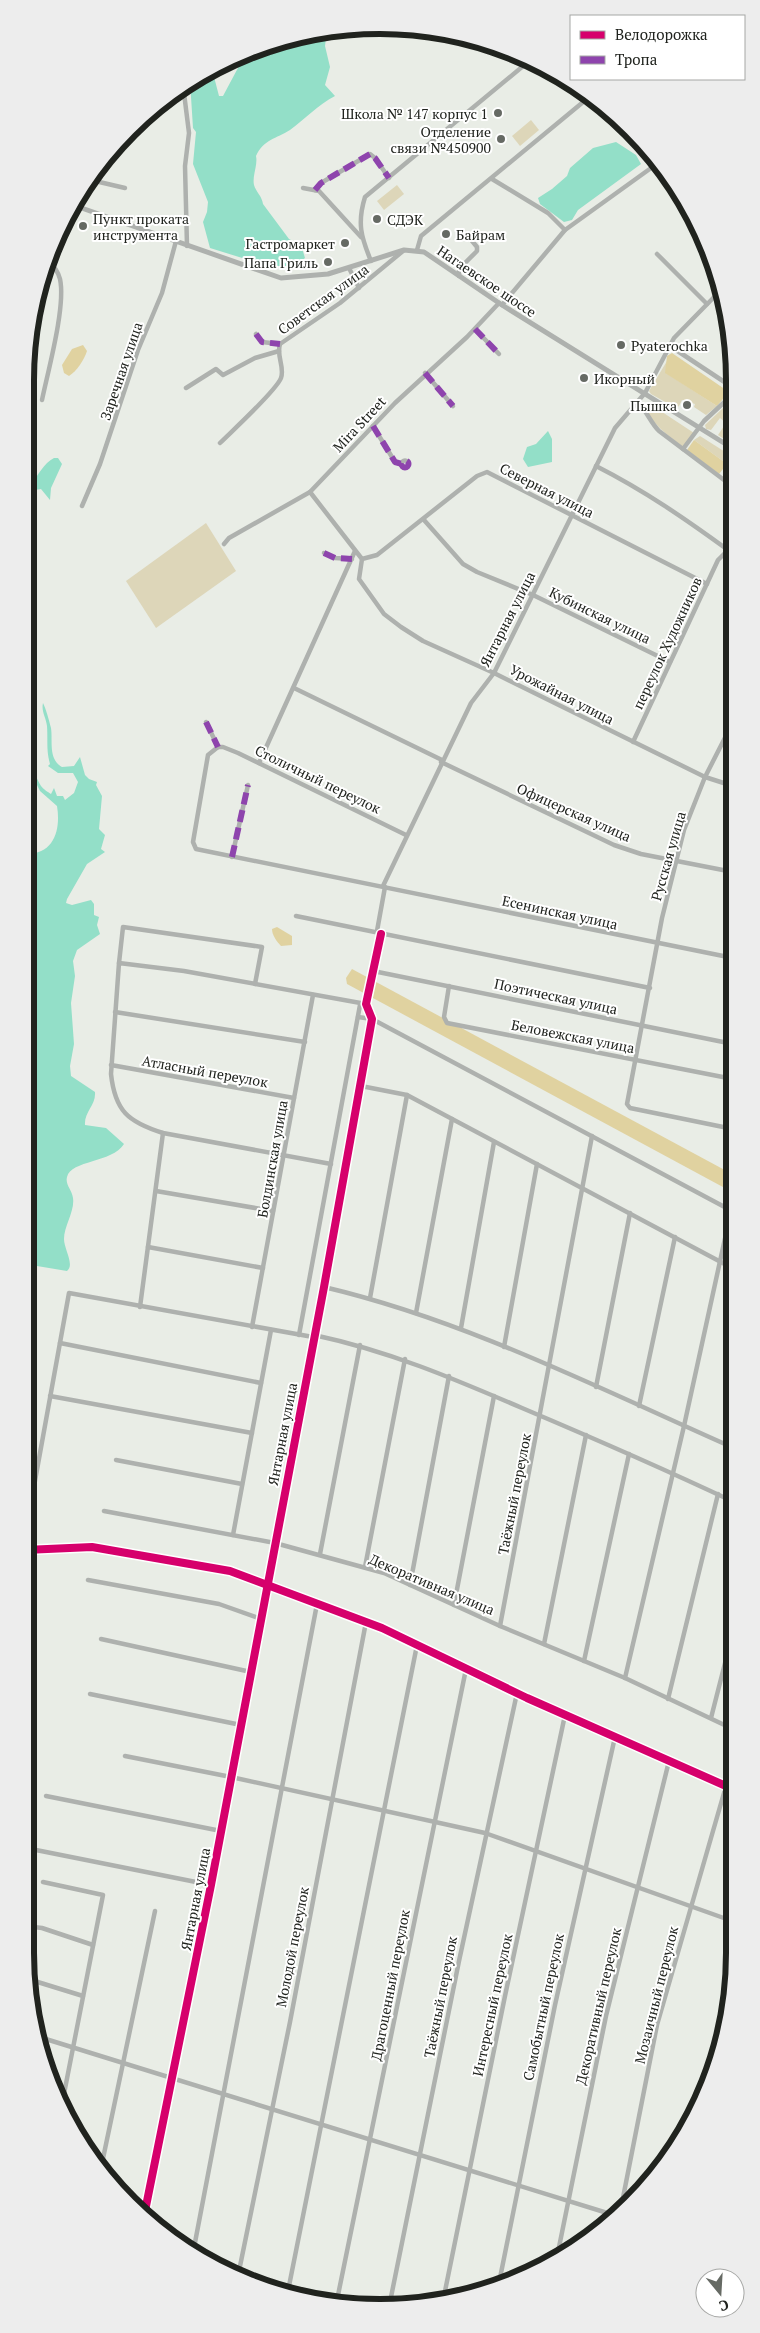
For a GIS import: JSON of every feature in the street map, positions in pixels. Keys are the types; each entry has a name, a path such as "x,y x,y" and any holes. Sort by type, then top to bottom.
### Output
{"street":[{"path":"360,237 361,210 365,198 524,65"},
{"path":"184,95 189,133 185,166 187,246"},
{"path":"417,250 421,236 584,100"},
{"path":"315,190 321,183 370,154 389,178"},
{"name":"Mira Street","path":"224,544 230,538 310,492 425,373 500,304 565,230 653,167"},
{"path":"492,178 548,213 565,230"},
{"path":"97,181 125,188"},
{"path":"303,188 319,191 360,237 371,261"},
{"name":"Нагаевское шоссе","path":"80,207 281,278 313,277 349,268 404,250 424,252 500,304 726,444"},
{"path":"460,276 459,269 477,251 477,247 468,236"},
{"name":"Заречная улица","path":"82,506 100,464 138,350 162,293 176,241"},
{"name":"Советская улица","path":"220,444 278,385 282,372 278,351 280,344 359,288 404,250"},
{"path":"657,254 707,304"},
{"path":"42,400 57,325 60,298 60,279 53,266"},
{"path":"349,268 359,288"},
{"name":"Янтарная улица","path":"299,1335 358,1017 373,971 384,886 406,835 471,703 494,673 615,428 645,393 674,338 716,296"},
{"path":"475,329 499,354"},
{"path":"256,334 262,342 280,344"},
{"path":"670,346 726,383"},
{"path":"186,388 216,369 223,375 255,358 278,351"},
{"path":"425,373 453,406"},
{"path":"683,449 704,421 726,401"},
{"path":"636,402 642,406 653,425 726,481"},
{"path":"373,426 395,462 402,464"},
{"path":"596,466 635,486 694,524 726,548"},
{"name":"Северная улица","path":"362,559 377,555 478,476 487,472 708,584"},
{"path":"310,492 362,559"},
{"name":"Кубинская улица","path":"424,520 463,564 477,572 533,594 670,662"},
{"path":"259,763 356,551"},
{"name":"переулок Художников","path":"633,742 708,584 722,556 726,552"},
{"path":"324,553 335,558 352,559"},
{"name":"Урожайная улица","path":"362,559 359,579 384,614 423,641 494,673 705,777 726,784"},
{"name":"Офицерская улица","path":"294,688 614,845 641,854 726,871"},
{"path":"206,722 218,747"},
{"name":"Русская улица","path":"726,736 705,777 684,830 658,943 627,1104 630,1108 726,1128"},
{"name":"Столичный переулок","path":"218,747 223,747 259,763 406,835"},
{"name":"Есенинская улица","path":"218,747 208,756 193,847 196,849 726,957"},
{"path":"232,857 248,785"},
{"path":"296,916 650,988"},
{"path":"255,984 262,947 123,927 111,1065 113,1090 121,1110 139,1125 163,1133 331,1164"},
{"path":"119,963 184,971 363,1004 372,1019"},
{"name":"Поэтическая улица","path":"373,971 726,1043"},
{"name":"Беловежская улица","path":"449,986 444,1017 447,1023 726,1078"},
{"name":"Болдинская улица","path":"252,1327 313,995"},
{"path":"115,1012 305,1042"},
{"path":"358,1017 372,1019 726,1208"},
{"name":"Янтарная улица","path":"146,2207 211,1885 313,1336 324,1287 372,1019"},
{"name":"Атласный переулок","path":"111,1065 294,1098"},
{"path":"361,1086 407,1095 726,1264"},
{"path":"370,1298 407,1095"},
{"path":"416,1313 452,1119"},
{"path":"140,1307 163,1133"},
{"name":"Таёжный переулок","path":"500,1626 592,1136"},
{"path":"461,1328 494,1142"},
{"path":"504,1346 537,1164"},
{"path":"156,1191 274,1211"},
{"path":"596,1387 630,1213"},
{"path":"625,1678 726,1236"},
{"path":"639,1406 675,1238"},
{"path":"148,1247 263,1268"},
{"path":"324,1287 370,1298 461,1328 726,1444"},
{"path":"34,1486 69,1293 252,1327 313,1336 360,1346 406,1360 449,1376 586,1435 726,1498"},
{"path":"233,1535 271,1330"},
{"path":"60,1343 261,1383"},
{"path":"320,1554 360,1346"},
{"path":"365,1567 406,1360"},
{"path":"410,1585 449,1376"},
{"path":"50,1396 252,1433"},
{"path":"454,1605 494,1396"},
{"path":"544,1644 586,1435"},
{"path":"584,1661 629,1454"},
{"path":"116,1460 242,1484"},
{"path":"668,1698 718,1494"},
{"name":"Декоративная улица","path":"104,1511 275,1543 384,1573 500,1626 625,1678 726,1726"},
{"path":"34,1549 92,1547 230,1571 366,1622 565,1715 726,1786"},
{"path":"88,1580 219,1604 261,1619"},
{"path":"195,2245 317,1604"},
{"name":"Молодой переулок","path":"239,2270 366,1622"},
{"path":"100,1639 251,1672"},
{"path":"289,2287 417,1645"},
{"path":"711,1718 726,1659"},
{"name":"Драгоценный переулок","path":"338,2296 466,1669"},
{"name":"Таёжный переулок","path":"391,2299 485,1833 517,1693"},
{"path":"90,1694 241,1725"},
{"name":"Интересный переулок","path":"444,2293 535,1850 565,1715"},
{"name":"Самобытный переулок","path":"500,2278 584,1868 615,1737"},
{"path":"125,1756 231,1777 485,1833 726,1919"},
{"name":"Декоративный переулок","path":"558,2250 606,2016 670,1761"},
{"name":"Мозаичный переулок","path":"623,2200 657,2025 726,1786"},
{"path":"46,1796 221,1831"},
{"path":"36,1850 211,1885"},
{"path":"43,1882 103,1895 64,2093"},
{"path":"103,2160 155,1911"},
{"path":"34,1927 93,1945"},
{"path":"35,1982 83,1996"},
{"path":"45,2039 608,2213"}],"shaded area":[{"path":"326,38 325,46 330,67 325,85 335,96 290,130 263,146 256,156 254,185 263,204 289,239 301,245 305,258 295,266 268,266 210,248 203,222 208,202 193,164 196,132 193,128 191,90 214,76 219,96 223,96 241,63 269,52 312,40"},
{"path":"531,120 539,130 520,146 512,136"},
{"path":"616,142 636,155 641,164 578,210 572,220 564,222 540,204 538,198 567,176 570,168 593,148"},
{"path":"397,185 404,194 384,210 377,201"},
{"path":"83,345 87,351 86,354 82,362 69,376 64,373 62,365 72,349"},
{"path":"672,353 726,390 726,396 717,406 665,373 667,356"},
{"path":"667,361 666,373 717,406 706,415 694,407 695,404 682,400 676,408 651,394 649,391"},
{"path":"643,404 650,404 694,433 683,447 655,423"},
{"path":"723,408 726,410 726,423 720,418 711,430 706,429 705,425"},
{"path":"726,423 726,440 718,435"},
{"path":"548,431 552,439 552,462 528,467 523,459 527,447 536,444"},
{"path":"700,436 726,452 726,463 694,440"},
{"path":"694,440 726,463 726,465 719,474 687,450"},
{"path":"58,458 62,464 51,488 50,500 41,489 34,489 34,481 50,460"},
{"path":"206,523 236,571 156,628 126,581"},
{"path":"43,703 51,728 53,755 58,764 62,767 74,766 80,757 85,775 97,782 96,785 102,796 99,829 105,835 101,849 105,852 87,864 66,903 72,905 91,900 94,904 94,915 99,917 97,925 100,934 77,950 73,961 75,976 71,1003 74,1044 70,1066 71,1076 95,1092 94,1101 86,1116 85,1125 106,1128 124,1144 111,1155 76,1167 70,1171 67,1177 73,1203 64,1239 70,1261 67,1271 34,1266 34,853 49,846 56,832 58,815 57,806 40,791 34,779 34,774 44,789 51,794 54,788 57,796 63,796 65,800 74,793 78,782 73,773 58,773 48,766 50,764 47,726"},
{"path":"277,927 292,936 292,945 281,946 274,936 272,929"},
{"path":"352,969 726,1171 726,1189 347,984 346,978"}],"marked path":[{"path":"315,190 321,183 370,154 389,178"},
{"path":"475,329 499,354"},
{"path":"256,334 262,342 280,344"},
{"path":"425,373 453,406"},
{"path":"373,426 395,462 402,464"},
{"path":"405,460 409,464 405,468 401,464 405,460"},
{"path":"324,553 335,558 352,559"},
{"path":"206,722 218,747"},
{"path":"232,857 248,785"}],"cycle path":[{"path":"146,2207 211,1885 324,1287 372,1019 366,1004 381,934"},
{"path":"34,1550 92,1547 230,1571 382,1628 527,1698 726,1786"}],"place":[{"name":"Школа № 147 корпус 1","path":"498,113"},
{"name":"Отделение связи №450900","path":"501,139"},
{"name":"СДЭК","path":"377,219"},
{"name":"Пункт проката инструмента","path":"83,226"},
{"name":"Байрам","path":"446,234"},
{"name":"Гастромаркет","path":"345,243"},
{"name":"Папа Гриль","path":"328,262"},
{"name":"Pyaterochka","path":"621,345"},
{"name":"Икорный","path":"584,378"},
{"name":"Пышка","path":"687,405"}]}
